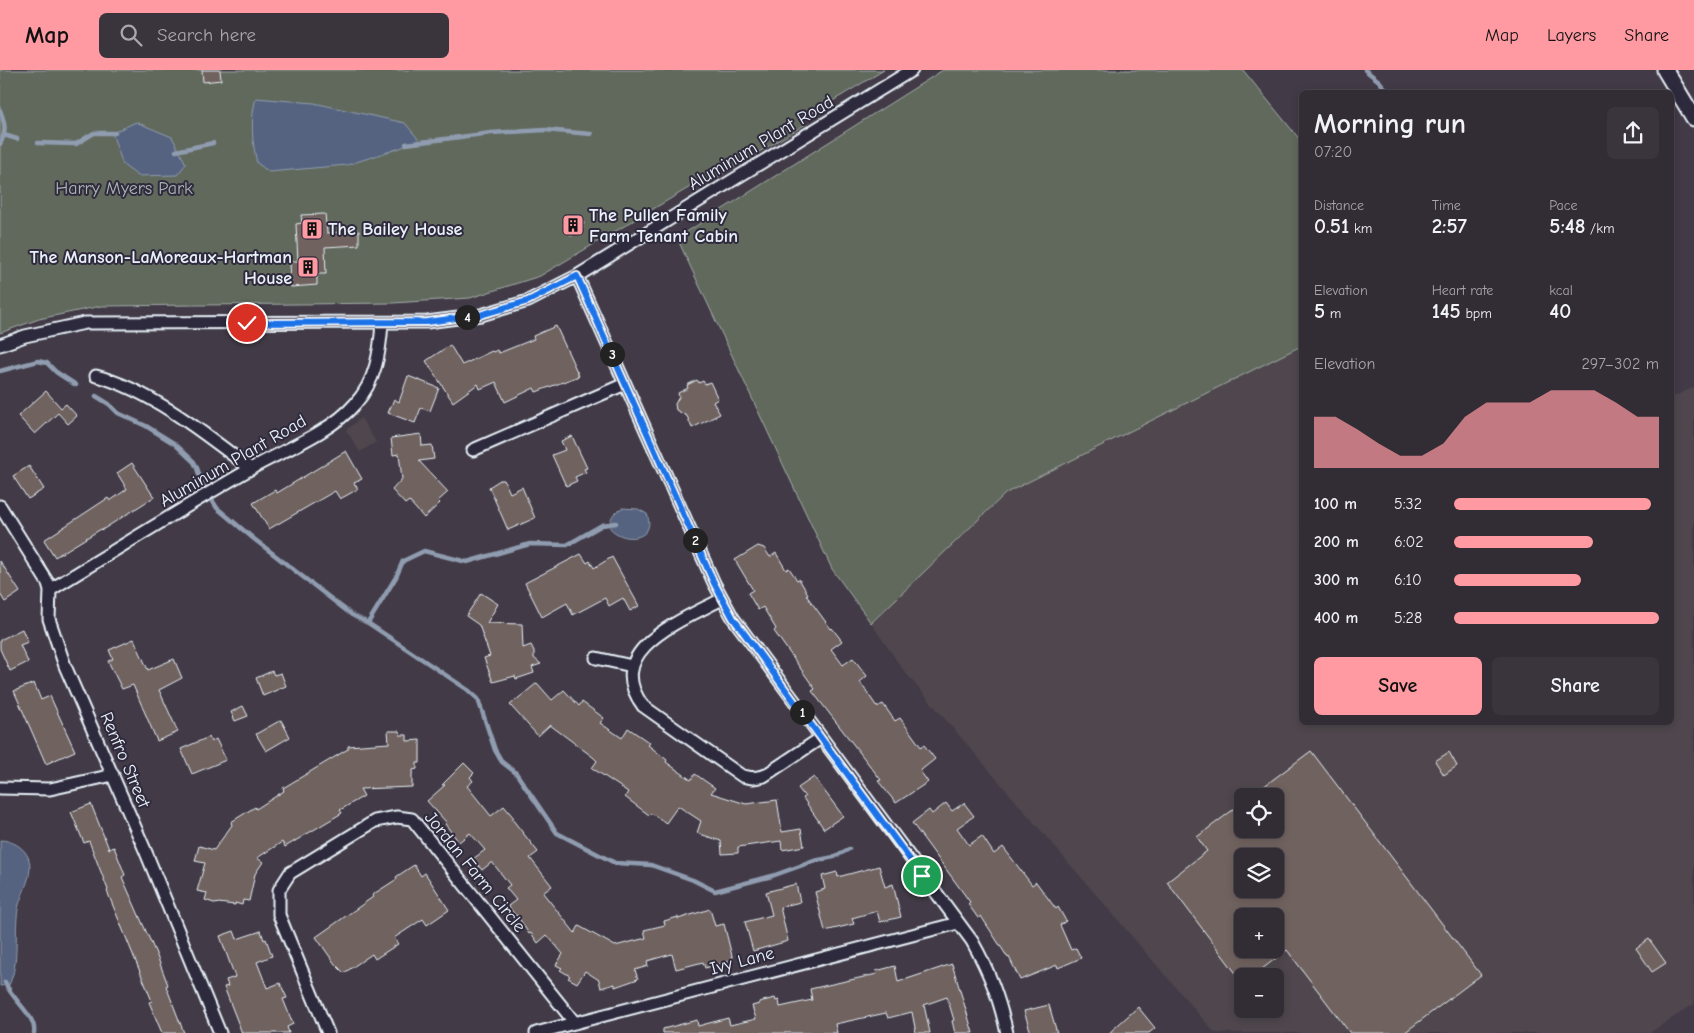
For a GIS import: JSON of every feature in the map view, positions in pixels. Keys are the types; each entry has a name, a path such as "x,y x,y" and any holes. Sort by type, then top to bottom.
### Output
{"street":[{"name":"Aluminum Plant Road","path":"0,345 25,336 85,323 427,322 480,315 528,301 577,276 912,70"},
{"path":"1665,70 1694,118"},
{"path":"577,276 722,599 733,618 972,942 984,964 998,998 1007,1033"},
{"name":"Aluminum Plant Road","path":"50,590 251,469 330,426 355,404 372,379 377,364 382,323"},
{"path":"96,376 115,381 171,411 215,441 251,469"},
{"path":"472,450 625,384"},
{"name":"Renfro Street","path":"0,506 44,576 50,590 48,609 52,631 149,859 220,1033"},
{"path":"722,599 664,631 644,646 632,666 631,684 637,699 643,706 742,776 753,778 764,776 821,738"},
{"path":"596,658 632,666"},
{"path":"0,788 50,789 113,776"},
{"name":"Jordan Farm Circle","path":"328,1033 279,915 279,890 290,873 375,822 397,816 412,819 575,1023"},
{"name":"Ivy Lane","path":"536,1033 958,923"}],"shaded area":[{"path":"1299,347 1299,725 1674,725 1674,397 1694,387 1694,1004 1649,1033 1215,1033 904,671 871,623 1006,493"},
{"path":"361,418 376,442 360,452 346,430"}],"green space":[{"name":"Harry Myers Park","path":"0,70 884,70 801,120 806,124 707,183 702,180 540,276 470,298 393,303 101,306 39,319 0,333"},
{"path":"943,70 1243,70 1299,139 1299,347 1006,493 871,623 832,569 677,238"}],"water":[{"path":"256,98 314,103 405,123 419,140 347,165 269,172 257,163 255,155 252,122"},
{"path":"136,122 172,137 186,164 177,175 138,176 123,165 112,133"},
{"path":"622,508 638,509 647,514 649,523 643,534 638,537 623,536 610,528 613,516"},
{"path":"0,840 13,843 26,853 30,863 30,870 18,909 16,957 12,976 9,985 0,986"}],"building":[{"path":"202,70 220,70 221,80 203,82"},
{"path":"325,214 327,233 359,231 359,245 325,247 326,274 317,274 317,285 291,287 290,261 298,261 296,224 302,223 301,215"},
{"name":"The Pullen Family Farm Tenant Cabin","path":"579,215 584,224 582,225 583,228 571,236 563,224"},
{"path":"556,326 579,376 536,392 534,388 505,402 496,382 480,389 478,384 453,402 426,361 450,345 462,365 492,351 497,350 499,353 534,339 533,336"},
{"path":"408,376 439,388 430,411 421,408 415,423 388,413 394,399 399,402"},
{"path":"697,380 699,383 703,381 705,384 710,382 718,399 713,402 720,414 692,428 687,416 676,410 675,404 679,397 678,393 688,388 687,385"},
{"path":"46,391 61,408 66,404 77,416 68,424 58,413 35,434 18,416"},
{"path":"421,434 422,446 432,445 434,459 419,461 448,492 438,501 440,503 424,518 409,501 405,504 392,490 402,479 399,454 393,455 391,438"},
{"path":"572,436 587,468 584,469 586,472 575,477 577,481 566,486 552,455 565,450 561,441"},
{"path":"346,451 362,479 354,483 358,489 340,499 335,491 269,529 253,503 275,490 277,493"},
{"path":"132,463 154,497 55,557 44,540 108,498 110,501 127,489 117,473"},
{"path":"29,466 44,489 28,499 13,476"},
{"path":"500,480 504,480 510,493 522,487 535,518 508,530 489,487"},
{"path":"758,546 764,548 770,557 776,553 786,570 789,568 797,580 799,579 808,594 806,595 842,641 831,649 843,665 853,658 867,676 860,682 877,707 883,704 895,721 900,718 921,747 924,745 935,759 920,771 928,782 896,803 878,781 881,780 812,691 815,689 774,631 776,629 763,607 758,610 748,593 753,590 735,560"},
{"path":"581,554 587,563 590,561 594,568 612,557 639,606 630,611 623,598 609,606 605,598 573,615 567,603 542,617 525,583"},
{"path":"0,561 20,592 5,602 0,594"},
{"path":"481,593 498,604 487,623 522,624 523,648 531,645 534,651 534,658 541,664 532,667 534,673 516,679 515,676 493,682 484,658 490,656 479,625 466,616"},
{"path":"22,629 28,642 20,645 28,662 10,671 0,649 0,640"},
{"path":"134,639 148,670 174,659 182,678 159,690 178,732 157,741 133,685 122,689 108,661 113,659 109,650"},
{"path":"272,671 274,675 281,673 286,686 263,696 256,678"},
{"path":"34,683 41,700 50,696 75,751 46,764 14,691"},
{"path":"537,683 552,700 564,690 579,706 582,702 604,718 600,723 622,738 628,728 650,743 648,745 667,760 666,762 691,780 695,774 715,788 711,793 746,804 777,800 782,832 801,829 804,846 782,850 781,841 738,847 738,853 722,854 721,841 697,833 701,821 678,806 666,823 651,813 649,815 625,797 628,792 592,768 597,761 593,757 550,725 538,736 510,705"},
{"path":"243,706 248,716 235,721 231,712"},
{"path":"281,720 290,737 266,751 256,734"},
{"path":"388,731 399,731 400,735 407,735 407,741 420,740 420,763 417,763 417,769 413,770 412,787 360,789 364,796 340,810 342,813 285,847 282,842 257,858 263,862 255,874 249,901 243,900 242,905 235,903 235,905 217,904 205,900 207,893 197,891 205,863 195,861 199,846 214,850 232,825 231,822 284,791 283,788 348,749 348,746 389,743"},
{"path":"209,737 211,742 216,739 226,760 192,774 181,749"},
{"path":"1311,751 1481,975 1404,1033 1350,1033 1287,950 1284,952 1284,908 1234,908 1234,958 1276,958 1263,968 1234,968 1234,971 1167,882 1207,851 1197,837 1234,809 1234,838 1284,838 1284,788 1262,788"},
{"path":"1449,752 1457,766 1444,775 1435,761"},
{"path":"464,763 474,773 470,777 473,781 467,786 491,816 504,806 538,852 530,858 552,886 543,893 575,933 579,926 615,946 646,938 644,930 665,925 664,921 678,917 678,919 710,909 715,926 724,924 733,960 705,968 703,962 676,969 672,954 647,961 648,966 635,970 638,979 615,987 615,984 601,988 599,980 585,971 577,983 568,978 570,976 556,965 563,954 547,935 538,943 508,906 516,900 506,888 510,885 492,862 482,870 473,859 485,850 470,833 459,842 445,824 447,823 427,801 445,785 442,785"},
{"path":"814,777 843,816 824,829 798,788"},
{"path":"946,803 952,811 964,803 974,816 957,828 969,845 982,836 994,854 1003,847 1032,885 1036,882 1056,909 1058,907 1066,921 1060,925 1071,950 1076,948 1081,958 1058,968 1057,965 1020,980 1009,957 981,916 978,918 968,904 970,902 912,823 929,810 932,814"},
{"path":"91,804 109,849 114,847 125,875 122,877 157,956 184,1033 162,1033 149,1002 152,1001 107,891 89,841 84,843 71,812"},
{"path":"414,865 421,876 425,873 449,910 427,925 423,919 394,938 398,944 375,959 372,954 344,973 335,964 316,937 373,897 372,895 397,879 396,877"},
{"path":"879,866 885,887 893,884 901,917 880,922 877,911 852,918 854,924 825,931 815,892 825,889 822,876 837,872 838,877"},
{"path":"796,884 800,902 780,907 788,941 753,951 745,922 772,915 766,892"},
{"path":"234,931 237,939 261,931 264,940 266,939 272,956 257,962 267,988 280,983 287,998 283,999 293,1024 287,1027 289,1033 242,1033 224,987 228,986 226,980 235,977 220,936"},
{"path":"1649,939 1666,963 1652,972 1636,948"},
{"path":"952,964 973,1033 955,1033 952,1021 954,1020 947,997 924,1005 930,1033 916,1033 912,1012 888,1018 886,1013 835,1024 837,1033 663,1033 663,1029 697,1020 698,1026 728,1018 730,1025 756,1019 752,1006 759,1004 759,1002 775,998 776,1001 779,1000 780,1007 812,1000 810,989 877,974 876,971 895,966 898,982"},
{"path":"1049,1005 1057,1033 1031,1033 1024,1011"},
{"path":"1138,1007 1155,1028 1149,1033 1109,1033"}],"waterway":[{"path":"1365,70 1379,81 1386,90"},
{"path":"0,110 4,127 4,135 0,144"},
{"path":"406,144 491,133 545,130 591,134"},
{"path":"38,143 76,144 94,133 115,133"},
{"path":"4,135 17,139"},
{"path":"176,151 213,143"},
{"path":"0,371 38,361 47,363 56,372 76,385"},
{"path":"96,396 109,404 118,413 146,426 175,444 194,462 202,484 217,508 254,539 352,615 368,623 468,690 478,699 495,750 502,762 516,773 557,833 615,863 651,865 693,880 715,891 772,876 814,861 834,857 849,849"},
{"path":"368,623 396,577 403,561 424,551 467,562 530,544 567,545 602,525 616,523"},
{"path":"5,982 12,995 32,1020 34,1033"}],"place":[{"name":"The Pullen Family Farm Tenant Cabin","path":"573,225"},
{"name":"The Bailey House","path":"312,229"},
{"name":"The Manson-LaMoreaux-Hartman House","path":"308,267"}],"route":[{"path":"247,323 427,322 480,315 528,301 577,276 714,583 733,618 922,876"}]}
